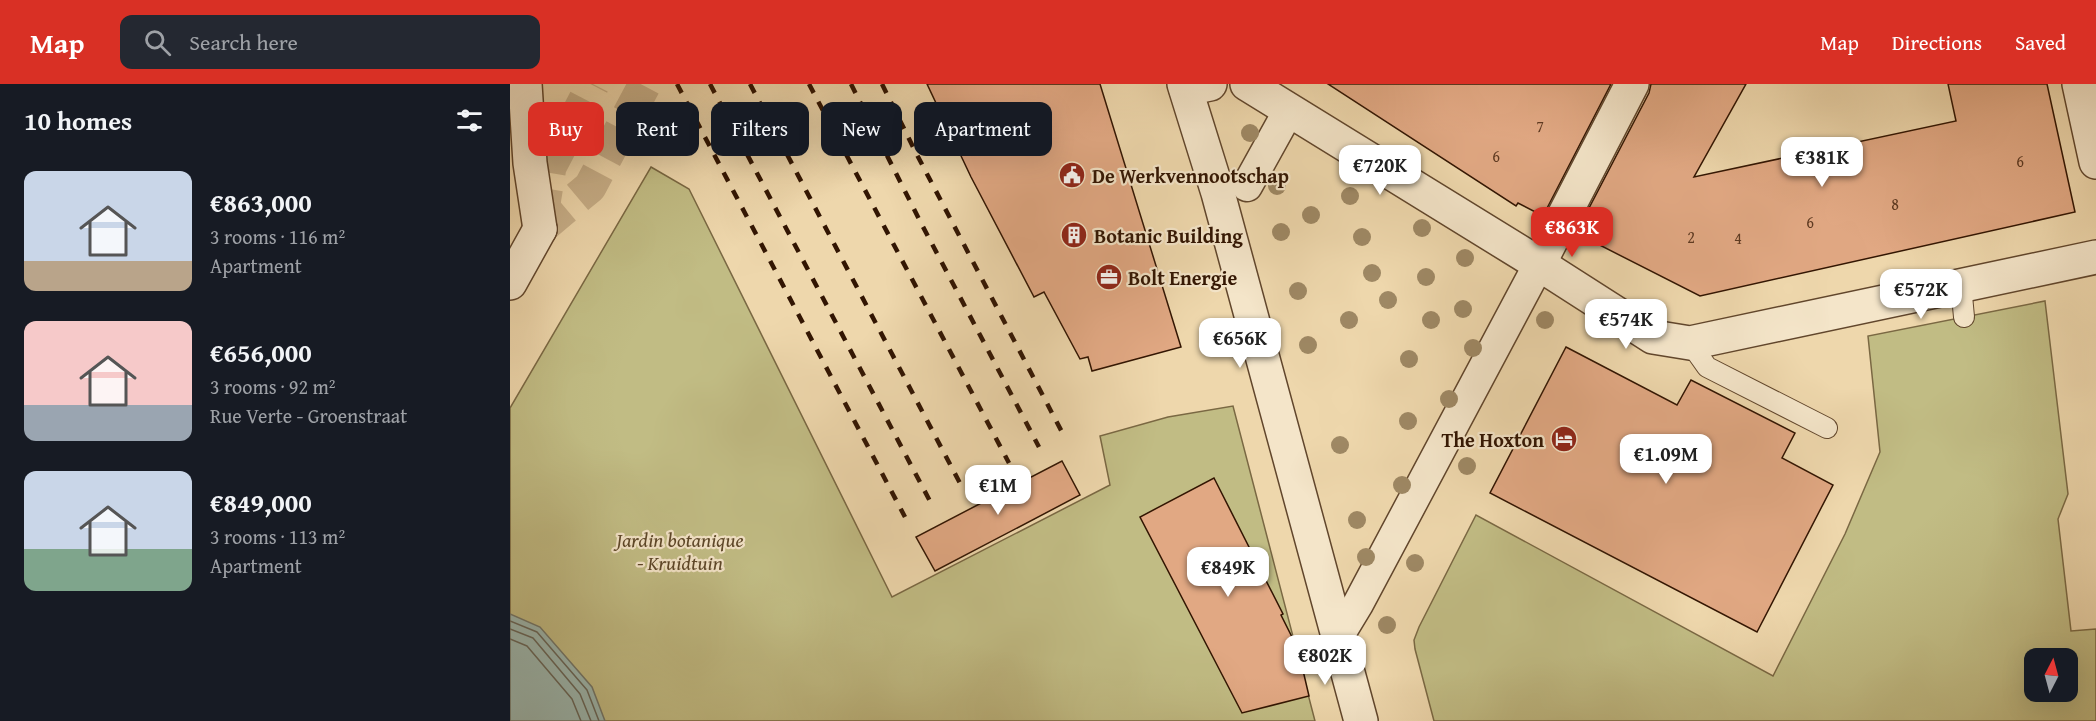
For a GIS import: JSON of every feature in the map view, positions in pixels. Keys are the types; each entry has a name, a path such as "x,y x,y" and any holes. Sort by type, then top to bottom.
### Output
{"street":[{"path":"510,283 540,229 530,163 525,84"},
{"path":"1247,84 1653,337 1690,343 1962,301 2096,256"},
{"path":"1338,636 1358,604 1632,84"},
{"path":"2079,84 2096,162"},
{"path":"1193,86 1221,205 1361,721"},
{"path":"1247,186 1283,121"}],"lane":[{"path":"1690,343 1707,368 1827,428"}],"green space":[{"name":"Jardin botanique - Kruidtuin","path":"651,167 689,189 892,597 1110,485 1100,436 1168,417 1233,406 1315,721 510,721 510,408"},
{"path":"2045,301 2068,494 2058,519 2071,631 2096,629 2096,721 1434,721 1414,640 1476,515 1773,676 1845,534 1880,452 1868,336"}],"water":[{"path":"510,614 540,627 592,687 605,721 510,721"}],"building":[{"name":"Botanic Building","path":"927,84 1100,84 1181,347 1092,371 1088,357 1080,359 1044,292 1034,297 961,156 1052,156 1052,102 936,102"},
{"path":"1328,84 1611,84 1543,216 1518,203 1516,206"},
{"path":"1651,84 1746,84 1694,177 1956,121 1948,84 2047,84 2075,212 1700,296 1576,233 1649,93"},
{"path":"1566,347 1677,405 1691,380 1795,433 1782,458 1833,485 1757,632 1490,493"},
{"path":"1062,461 1080,495 935,571 916,537"},
{"path":"1214,478 1283,614 1281,615 1298,649 1309,696 1242,713 1140,517"}],"tunnel":[{"path":"541,221 550,167 593,84"},
{"path":"540,229 590,187 645,84"}],"railway":[{"path":"677,84 905,517"},
{"path":"710,84 931,503"},
{"path":"750,84 962,487"},
{"path":"809,84 1009,463"},
{"path":"851,84 1039,447"},
{"path":"882,84 1063,434"}],"place":[{"name":"De Werkvennootschap","path":"1072,175"},
{"name":"Botanic Building","path":"1074,235"},
{"name":"Bolt Energie","path":"1109,277"},
{"name":"The Hoxton","path":"1564,439"}]}
